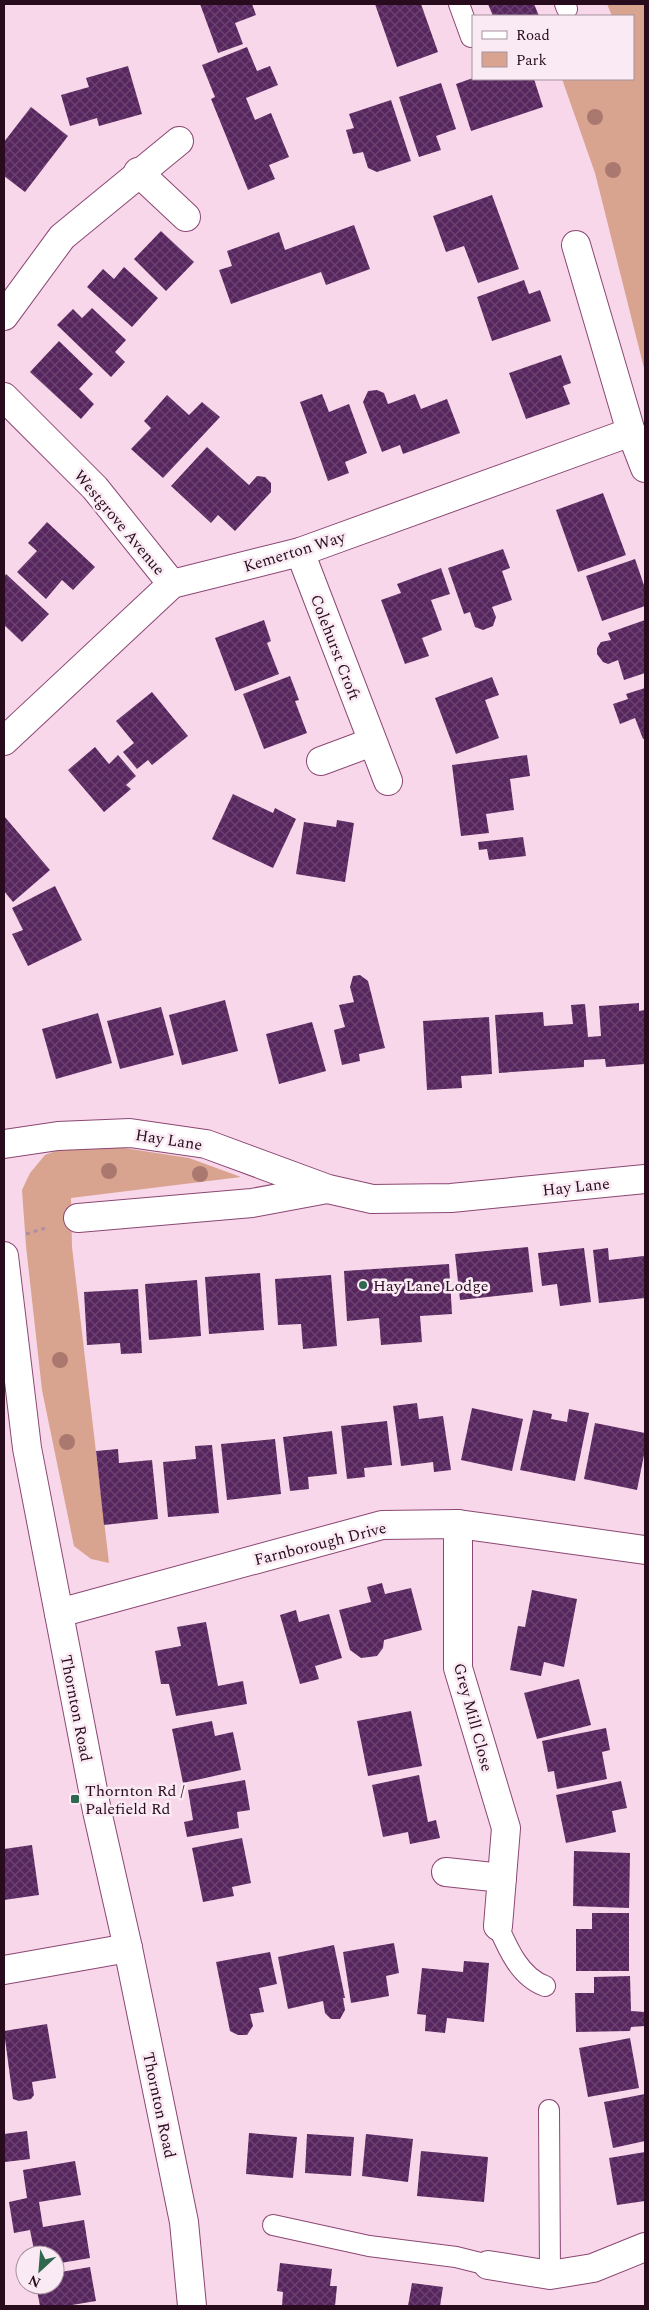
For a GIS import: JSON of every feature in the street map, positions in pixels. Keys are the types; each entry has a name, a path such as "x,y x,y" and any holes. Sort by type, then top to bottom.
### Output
{"street":[{"path":"4,316 62,237 138,172 179,141"},
{"path":"138,172 186,217"},
{"path":"576,245 630,432 645,468"},
{"name":"Westgrove Avenue","path":"4,397 95,488 172,584"},
{"name":"Kemerton Way","path":"4,740 172,584 300,552 630,432"},
{"name":"Colehurst Croft","path":"300,552 388,781"},
{"path":"321,761 372,742"},
{"name":"Hay Lane","path":"4,1144 58,1136 140,1134 206,1144 328,1189 372,1199 451,1198 645,1179"},
{"name":"Hay Lane","path":"78,1218 252,1203 328,1189"},
{"name":"Thornton Road","path":"4,1256 27,1448 97,1812 128,1948 184,2222 192,2306"},
{"name":"Farnborough Drive","path":"59,1612 382,1525 458,1524 645,1550"},
{"name":"Grey Mill Close","path":"458,1524 458,1668 506,1828 498,1926"},
{"path":"446,1872 502,1878"},
{"path":"4,1970 128,1948"},
{"path":"488,2265 550,2275 593,2268 645,2247"}],"lane":[{"path":"459,4 471,37"},
{"path":"498,1926 504,1941 524,1972 535,1982 545,1986"},
{"path":"549,2110 550,2275"},
{"path":"273,2225 369,2246 456,2257 488,2265"}],"path":[{"path":"22,1235 78,1218"}],"green space":[{"path":"607,4 645,4 645,372 595,173 562,80 634,80 634,15 612,15"},
{"path":"111,1146 189,1158 241,1177 71,1198 72,1247 109,1563 91,1559 74,1546 42,1390 26,1246 22,1190 30,1173 45,1155 61,1149"}],"building":[{"path":"200,4 252,4 256,15 235,23 243,44 218,53"},
{"path":"375,4 421,4 438,52 397,67"},
{"path":"488,4 534,4 539,15 493,15"},
{"path":"247,47 257,71 270,66 278,85 246,98 255,120 271,113 289,157 269,165 275,179 248,190 211,99 215,97 202,65"},
{"path":"128,66 142,114 99,126 97,118 70,126 61,95 89,87 86,78"},
{"path":"472,78 472,80 534,80 543,107 471,131 456,84"},
{"path":"441,83 456,129 436,136 441,150 419,157 399,97"},
{"path":"391,100 411,161 377,172 368,168 363,152 353,154 346,130 354,128 349,114"},
{"path":"31,107 68,136 25,192 4,176 4,142"},
{"path":"492,195 519,269 478,283 464,246 446,252 433,216"},
{"path":"354,225 370,269 326,285 321,272 231,304 219,270 232,266 227,251 279,232 285,250"},
{"path":"161,231 194,262 166,291 134,259"},
{"path":"124,267 158,298 132,327 87,287 103,269 114,279"},
{"path":"524,280 529,294 540,290 551,321 492,341 477,297"},
{"path":"92,308 126,340 115,352 125,362 111,377 57,325 73,309 82,318"},
{"path":"59,341 93,374 79,389 94,404 81,419 30,372"},
{"path":"561,355 571,383 563,386 570,404 526,419 509,373"},
{"path":"377,390 384,393 388,404 415,394 421,409 447,399 460,433 403,454 400,445 382,452 363,402 368,391"},
{"path":"322,394 329,412 349,404 367,453 345,462 349,473 328,481 300,402"},
{"path":"167,395 189,415 202,402 220,417 163,478 131,449 151,428 144,421"},
{"path":"207,447 249,485 257,476 265,477 271,483 271,492 235,531 218,515 211,523 171,486"},
{"path":"603,493 626,555 578,572 556,510"},
{"path":"47,522 95,567 73,590 62,580 46,599 17,572 37,551 28,543"},
{"path":"503,549 510,568 502,571 512,600 492,607 496,617 493,626 483,630 475,627 470,612 464,614 448,568"},
{"path":"635,559 645,588 645,606 602,621 586,576"},
{"path":"441,568 450,594 431,600 442,630 422,638 429,656 405,664 381,600 401,593 397,584"},
{"path":"6,574 49,614 22,642 4,625 4,577"},
{"path":"264,620 271,641 267,643 279,674 235,691 215,638"},
{"path":"645,620 645,673 624,680 618,660 608,664 603,662 597,654 597,648 601,642 611,640 608,633"},
{"path":"290,676 299,700 295,701 307,733 264,749 243,694"},
{"path":"492,677 499,695 485,700 499,738 456,754 435,698"},
{"path":"645,688 645,738 643,739 635,718 620,724 613,704 628,699 626,694"},
{"path":"152,692 188,736 152,765 148,760 137,769 123,752 134,743 116,721"},
{"path":"95,747 109,764 118,755 136,776 126,785 131,789 104,812 68,770"},
{"path":"527,755 530,776 510,779 514,810 486,814 489,833 461,836 452,765"},
{"path":"233,794 273,813 275,808 296,819 273,868 212,839"},
{"path":"4,816 50,870 13,902 4,891"},
{"path":"337,820 354,823 345,882 296,874 304,822 336,827"},
{"path":"523,837 526,856 489,860 487,849 479,850 478,842"},
{"path":"55,886 82,940 28,966 12,934 23,930 12,908"},
{"path":"360,975 368,981 385,1048 359,1054 360,1061 342,1065 334,1030 345,1027 339,1005 354,1002 350,987 353,976"},
{"path":"225,1000 238,1051 182,1065 169,1015"},
{"path":"639,1003 639,1011 645,1010 645,1064 606,1067 605,1059 584,1060 584,1067 499,1073 495,1015 543,1012 544,1026 573,1024 571,1005 585,1004 588,1037 601,1036 599,1006"},
{"path":"161,1007 174,1055 120,1069 107,1021"},
{"path":"98,1013 112,1063 56,1079 42,1029"},
{"path":"489,1017 492,1074 461,1076 462,1088 427,1090 423,1021"},
{"path":"312,1022 326,1071 279,1084 266,1034"},
{"path":"528,1247 533,1292 460,1300 455,1254"},
{"path":"584,1248 591,1302 560,1306 557,1284 542,1286 538,1253"},
{"path":"608,1248 609,1260 644,1256 645,1298 599,1303 593,1250"},
{"path":"449,1264 452,1314 420,1316 422,1342 381,1345 379,1318 347,1321 344,1271"},
{"path":"260,1273 264,1330 209,1334 205,1277"},
{"path":"331,1275 337,1346 303,1349 301,1324 278,1325 275,1279"},
{"path":"197,1280 201,1336 149,1340 145,1284"},
{"path":"138,1289 142,1353 121,1354 120,1343 87,1345 84,1292"},
{"path":"417,1403 419,1419 443,1416 451,1470 434,1472 433,1462 401,1466 393,1406"},
{"path":"472,1408 523,1419 512,1471 461,1460"},
{"path":"569,1409 589,1413 575,1481 520,1470 533,1410 552,1414 551,1419 567,1422"},
{"path":"387,1421 392,1465 364,1468 365,1477 347,1479 341,1426"},
{"path":"595,1423 645,1433 645,1450 637,1490 584,1479"},
{"path":"332,1431 337,1474 308,1477 309,1489 290,1491 283,1437"},
{"path":"275,1439 281,1494 227,1500 221,1444"},
{"path":"212,1445 219,1513 168,1517 163,1462 196,1459 195,1446"},
{"path":"118,1449 119,1463 152,1460 158,1519 104,1525 96,1451"},
{"path":"382,1583 385,1594 411,1588 422,1630 384,1640 383,1648 377,1656 361,1658 350,1650 339,1610 371,1602 367,1587"},
{"path":"532,1590 577,1599 564,1667 544,1662 541,1676 510,1670 518,1626 525,1627"},
{"path":"296,1610 299,1622 329,1614 342,1658 315,1666 319,1679 300,1684 280,1615"},
{"path":"206,1622 218,1686 243,1681 247,1704 176,1716 169,1684 161,1684 155,1651 181,1646 177,1627"},
{"path":"579,1679 591,1725 537,1739 524,1693"},
{"path":"411,1711 422,1766 368,1776 357,1721"},
{"path":"212,1721 215,1736 233,1732 241,1770 183,1783 172,1729"},
{"path":"606,1728 610,1750 602,1752 607,1779 557,1789 554,1771 548,1772 542,1741"},
{"path":"419,1775 428,1822 436,1820 440,1838 410,1844 408,1832 383,1837 372,1785"},
{"path":"245,1780 250,1810 237,1812 239,1828 187,1837 184,1822 193,1820 188,1790"},
{"path":"621,1781 627,1808 612,1811 616,1832 566,1843 556,1795"},
{"path":"242,1838 251,1883 232,1887 234,1896 203,1902 192,1848"},
{"path":"32,1845 39,1895 4,1900 4,1849"},
{"path":"574,1851 630,1853 629,1908 573,1906"},
{"path":"592,1913 629,1913 629,1971 576,1971 576,1929 592,1929"},
{"path":"394,1943 399,1973 386,1976 389,1996 351,2003 343,1952"},
{"path":"334,1945 345,1998 343,1998 345,2010 340,2019 331,2019 325,2013 323,2001 288,2009 278,1957"},
{"path":"270,1952 277,1984 259,1988 264,2012 250,2014 253,2026 247,2035 238,2035 230,2031 216,1962"},
{"path":"464,1961 489,1963 484,2022 447,2018 445,2033 425,2031 426,2015 417,2014 422,1968 463,1972"},
{"path":"630,1976 631,2011 645,2012 645,2026 631,2027 630,2031 576,2032 575,1993 594,1993 594,1977"},
{"path":"47,2024 56,2078 32,2082 34,2095 31,2099 19,2101 13,2099 4,2031"},
{"path":"630,2038 639,2088 588,2097 579,2048"},
{"path":"645,2094 645,2141 613,2148 604,2102"},
{"path":"27,2131 30,2159 5,2162 4,2134"},
{"path":"249,2133 297,2137 293,2178 246,2174"},
{"path":"307,2134 354,2137 351,2176 305,2173"},
{"path":"366,2134 413,2139 408,2182 362,2176"},
{"path":"421,2151 488,2157 484,2202 417,2196"},
{"path":"645,2152 645,2201 617,2205 609,2158"},
{"path":"75,2161 81,2195 39,2202 43,2227 84,2220 90,2258 65,2262 65,2245 33,2245 30,2230 14,2233 9,2202 27,2198 23,2170"},
{"path":"280,2263 332,2269 330,2286 337,2286 335,2306 282,2306 283,2292 277,2291"},
{"path":"90,2267 96,2301 66,2306 40,2306 38,2295 65,2295 65,2271"},
{"path":"412,2283 443,2287 440,2306 408,2306"}],"place":[{"name":"Hay Lane Lodge","path":"363,1285"},
{"name":"Thornton Rd / Palefield Rd","path":"75,1799"}]}
